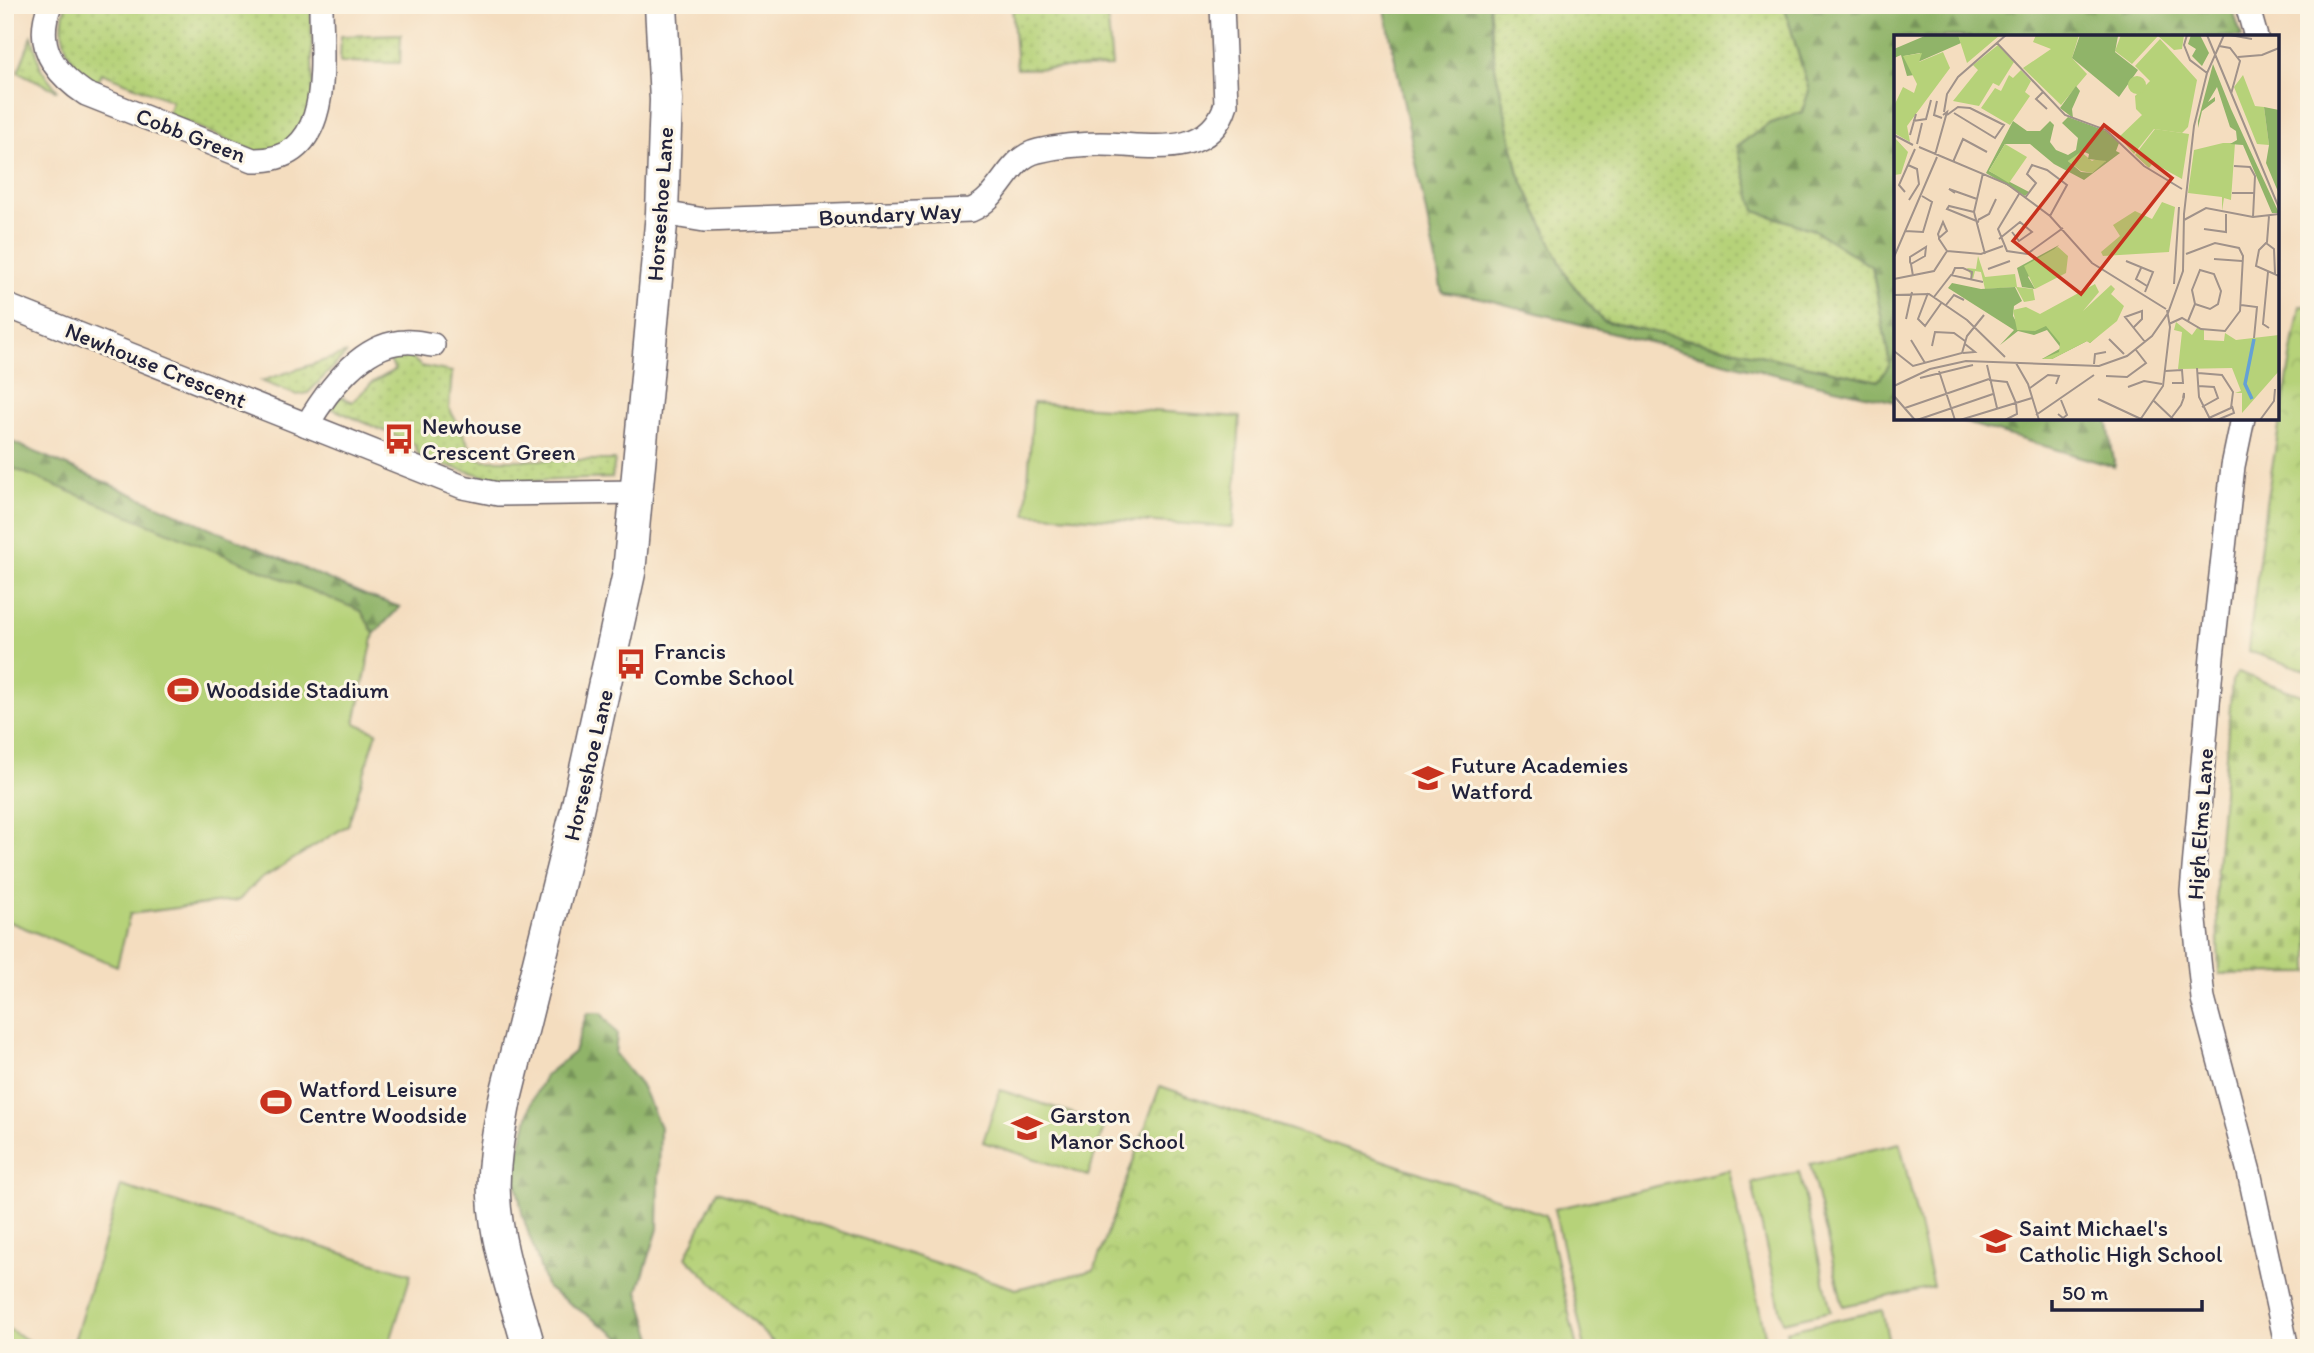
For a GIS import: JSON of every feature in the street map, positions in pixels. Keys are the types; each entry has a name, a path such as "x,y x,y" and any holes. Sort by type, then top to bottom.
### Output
{"street":[{"name":"Cobb Green","path":"50,5 45,18 44,38 63,78 86,94 253,160 270,160 288,154 301,144 318,115 321,5"},
{"name":"Horseshoe Lane","path":"529,1348 498,1225 494,1192 495,1154 505,1099 604,698 629,573 662,213 666,100 661,5"},
{"name":"Boundary Way","path":"662,213 704,220 971,210 992,198 1016,164 1036,151 1123,145 1146,149 1187,145 1213,130 1222,117 1226,104 1222,5"},
{"path":"2247,5 2255,35"},
{"name":"Newhouse Crescent","path":"5,305 463,487 498,494 638,492"},
{"path":"307,425 331,390 364,357 404,341 433,345"},
{"name":"High Elms Lane","path":"2243,420 2233,466 2214,643 2192,892 2203,999 2249,1172 2287,1348"}],"green space":[{"path":"66,5 311,5 313,98 297,139 260,154 168,114 172,101 102,73 96,86 79,69 67,50 62,28"},
{"path":"1012,5 1100,5 1108,22 1112,67 1017,69"},
{"path":"1384,5 1489,5 1495,67 1519,174 1568,279 1603,321 1878,381 1890,364 1872,267 1814,230 1755,211 1737,146 1769,124 1802,112 1809,91 1784,5 2231,5 2241,35 1894,35 1894,402 1743,367 1477,297 1442,292"},
{"path":"1489,5 1784,5 1809,91 1802,112 1769,124 1755,211 1814,230 1872,267 1890,364 1879,381 1603,321 1568,279 1519,174 1495,67"},
{"path":"401,34 400,63 340,62 341,36"},
{"path":"32,36 41,69 58,91 18,72"},
{"path":"2300,306 2309,306 2309,671 2248,651 2266,503"},
{"path":"405,352 421,366 452,372 449,408 475,456 483,460 615,460 612,478 505,482 420,458 414,444 331,408 340,396 352,402 373,382 395,370 388,357"},
{"path":"347,353 308,393 297,395 261,381"},
{"path":"1033,403 1240,417 1233,527 1026,514"},
{"path":"1957,420 2107,420 2115,467"},
{"path":"5,439 365,595 400,607 374,634 361,611 5,465"},
{"name":"Woodside Stadium","path":"5,465 361,611 374,634 355,723 377,732 348,825 258,881 239,900 130,914 117,966 5,920"},
{"path":"2238,672 2309,698 2309,973 2219,974 2216,879 2232,681"},
{"path":"587,1013 601,1013 617,1034 615,1054 642,1087 660,1127 658,1229 638,1291 656,1348 636,1348 547,1288 523,1217 514,1171 532,1101 545,1076 574,1052"},
{"path":"1160,1086 1546,1215 1577,1348 779,1348 686,1257 717,1191 1016,1289 1094,1270"},
{"path":"1000,1090 1105,1124 1088,1176 983,1142"},
{"path":"1900,1143 1933,1287 1843,1306 1810,1164"},
{"path":"1729,1170 1768,1348 1585,1348 1554,1209"},
{"path":"1799,1172 1831,1311 1783,1322 1752,1183"},
{"path":"121,1186 411,1274 388,1348 72,1348"},
{"path":"1882,1310 1890,1348 1790,1348 1786,1331"},
{"path":"5,1327 41,1348 5,1348"}],"place":[{"name":"Newhouse Crescent Green","path":"399,439"},
{"name":"Francis Combe School","path":"631,664"},
{"name":"Woodside Stadium","path":"183,690"},
{"name":"Future Academies Watford","path":"1428,778"},
{"name":"Watford Leisure Centre Woodside","path":"276,1102"},
{"name":"Garston Manor School","path":"1027,1128"},
{"name":"Saint Michael's Catholic High School","path":"1996,1241"}]}
